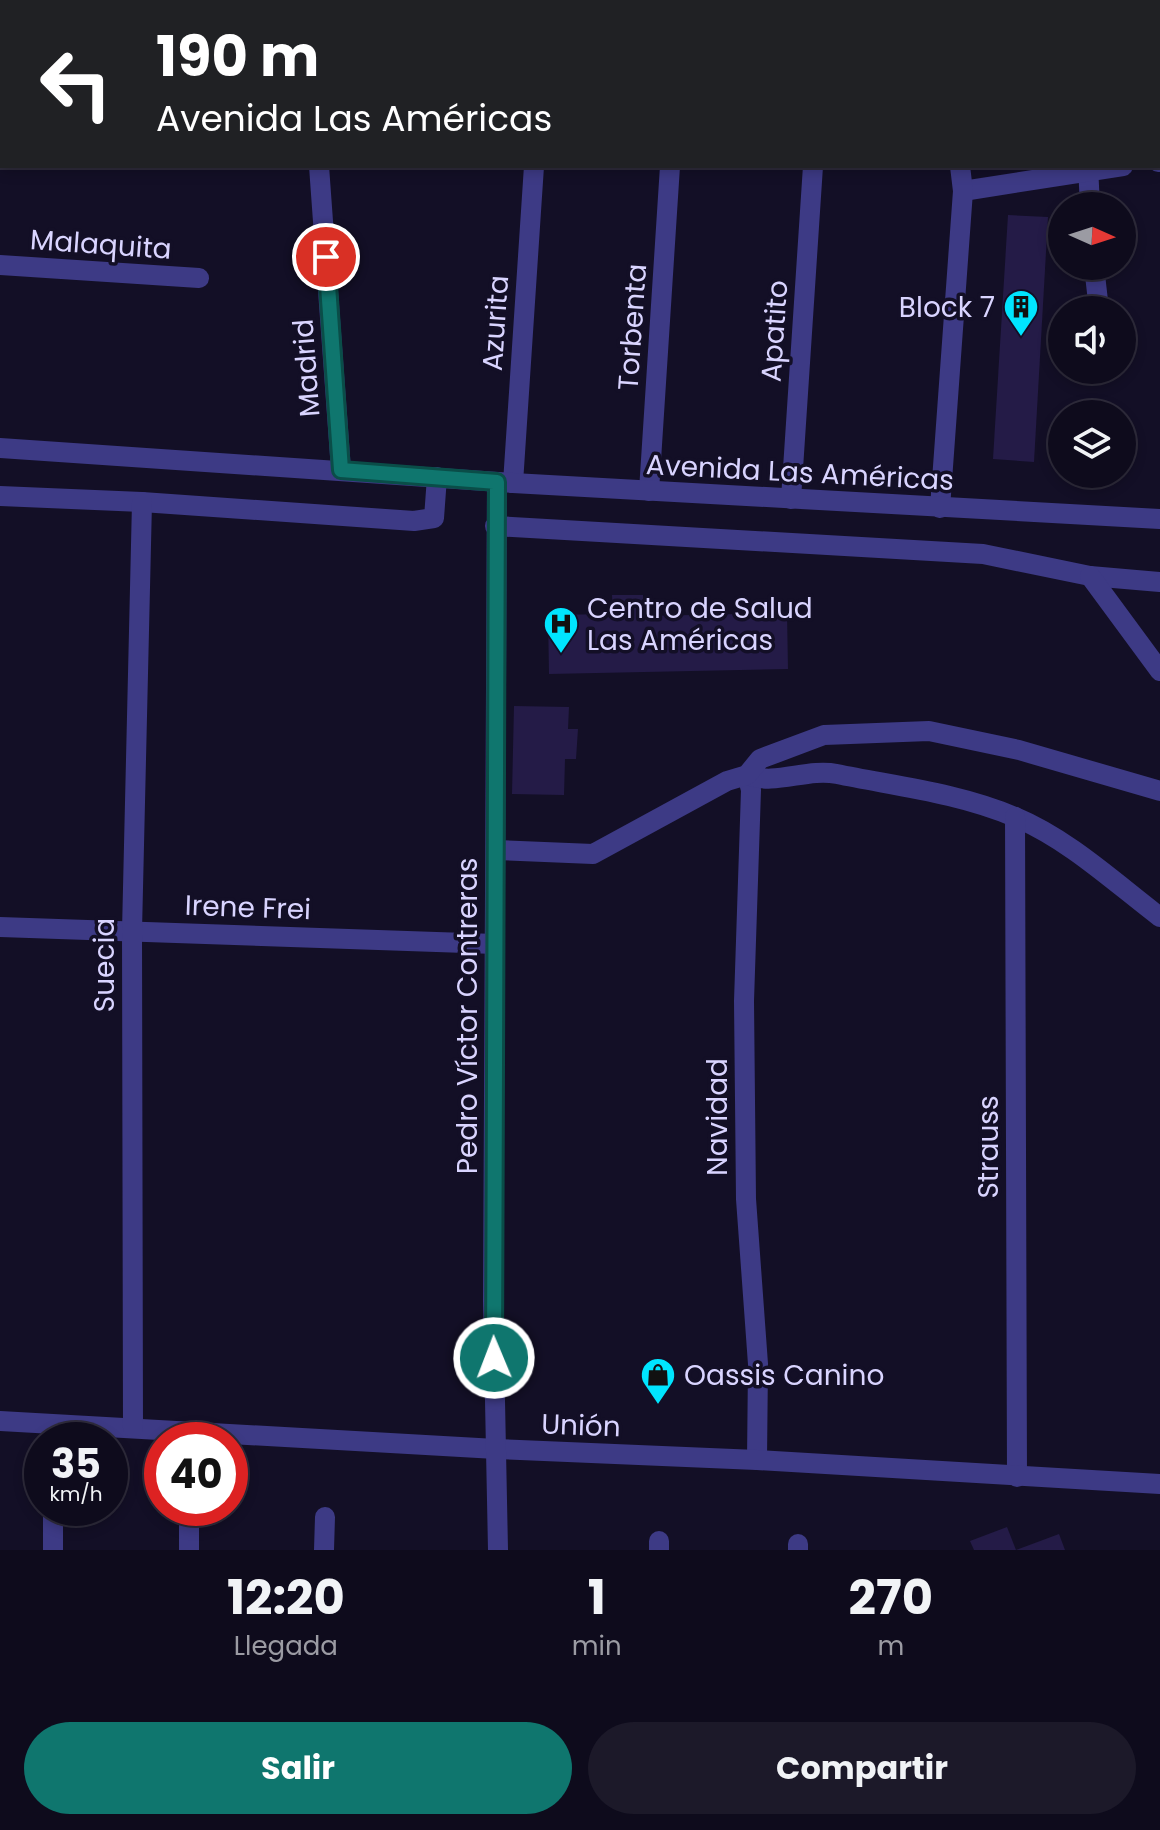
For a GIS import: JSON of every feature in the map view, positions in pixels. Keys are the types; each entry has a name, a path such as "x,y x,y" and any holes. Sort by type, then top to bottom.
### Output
{"street":[{"name":"Madrid","path":"319,168 341,470"},
{"name":"Azurita","path":"505,482 534,168"},
{"name":"Torbenta","path":"649,491 670,168"},
{"name":"Apatito","path":"791,499 813,168"},
{"path":"940,508 963,191 960,168"},
{"path":"963,191 1088,168 1089,192"},
{"name":"Malaquita","path":"0,265 199,278"},
{"name":"Avenida Las Américas","path":"0,448 649,491 1160,519"},
{"path":"0,496 142,502 414,521 434,518 437,477"},
{"name":"Pedro Víctor Contreras","path":"498,1550 493,1301 495,526 505,482"},
{"name":"Suecia","path":"133,1428 132,931 142,502"},
{"path":"495,526 983,554 1090,576 1160,582"},
{"path":"1090,576 1160,671"},
{"path":"496,850 593,854 727,781 747,775 760,759 824,735 929,731 1019,750 1160,791"},
{"path":"747,775 761,781 831,773 952,797 1015,817 1069,848 1160,917"},
{"name":"Navidad","path":"747,775 751,790 744,1001 746,1199 758,1364 757,1460"},
{"name":"Strauss","path":"1015,817 1017,1477"},
{"name":"Irene Frei","path":"0,927 495,944"},
{"name":"Unión","path":"0,1421 1160,1484"},
{"path":"324,1550 325,1517"},
{"path":"53,1526 53,1550"},
{"path":"189,1526 189,1550"}],"building":[{"name":"Block 7","path":"1008,215 1048,217 1034,462 993,459"},
{"path":"612,595 643,595 644,616 787,613 788,669 549,674 548,615 613,614"},
{"path":"514,706 569,707 568,729 578,729 576,759 565,759 564,795 512,794"},
{"path":"1007,1527 1016,1550 974,1550 970,1541"},
{"path":"1059,1534 1065,1550 1016,1550"}],"place":[{"name":"Block 7","path":"1021,338"},
{"name":"Centro de Salud Las Américas","path":"561,655"},
{"name":"Oassis Canino","path":"658,1406"}],"route":[{"path":"326,257 341,470 497,482 494,1358"}]}
